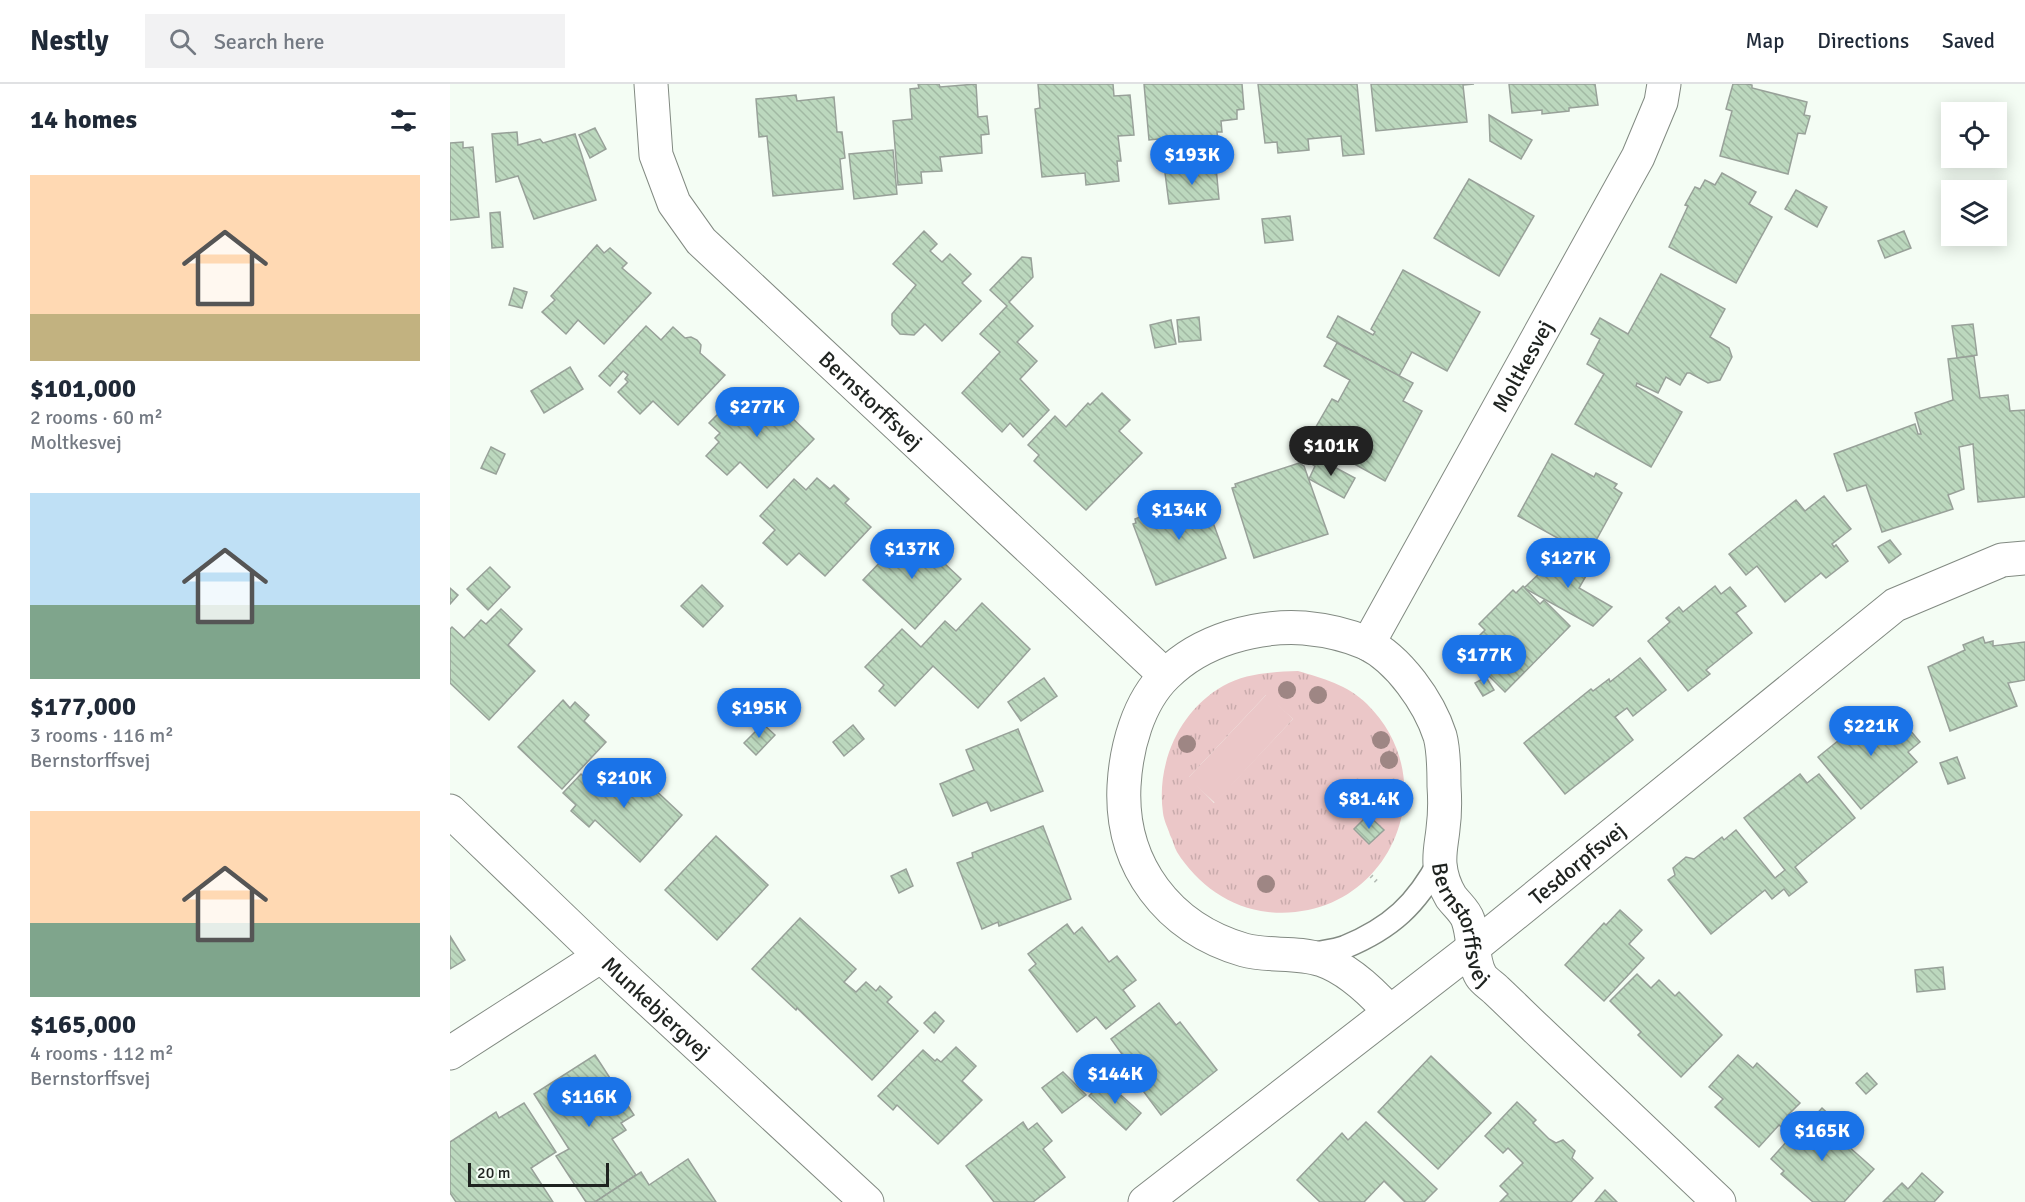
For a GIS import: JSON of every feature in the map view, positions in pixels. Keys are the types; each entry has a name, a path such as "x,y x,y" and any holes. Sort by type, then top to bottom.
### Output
{"street":[{"name":"Bernstorffsvej","path":"651,84 656,155 674,203 701,241 1165,675"},
{"name":"Moltkesvej","path":"1368,644 1638,157 1662,102 1664,84"},
{"name":"Tesdorpfsvej","path":"1144,1202 1474,947 1895,605 2002,560 2025,558"},
{"name":"Bernstorffsvej","path":"1389,1011 1373,993 1342,970 1322,960 1248,951 1219,941 1196,928 1175,913 1152,889 1139,865 1126,832 1123,798 1125,764 1146,701 1165,675 1195,652 1239,634 1284,627 1328,630 1368,644 1394,664 1424,700 1441,739 1444,783 1444,825 1440,860 1442,877 1450,895 1468,917 1480,975 1719,1202"},
{"name":"Munkebjergvej","path":"450,811 601,956 867,1202"},
{"path":"450,1053 601,956"}],"lane":[{"path":"1303,956 1343,948 1377,931 1405,910 1425,887 1440,860"}],"green space":[{"path":"1298,671 1334,683 1360,697 1367,704 1391,737 1403,773 1403,809 1392,843 1373,873 1344,896 1309,910 1268,912 1254,910 1228,900 1216,892 1185,864 1176,850 1164,816 1163,776 1167,758 1183,724 1208,697 1223,686 1241,678","holes":["1266,695 1293,719 1214,803 1189,777"]},
{"path":"1267,694 1293,719 1215,803 1188,778"}],"building":[{"path":"918,84 939,84 940,87 976,84 978,117 987,116 989,134 981,135 982,153 940,157 942,171 921,172 922,183 898,185 893,121 912,119 910,89 919,88"},
{"path":"1038,84 1113,84 1114,96 1130,95 1134,135 1118,136 1121,161 1117,161 1119,181 1086,185 1085,173 1042,177 1035,109 1040,108"},
{"path":"1144,84 1242,84 1244,109 1237,110 1237,119 1221,121 1222,132 1217,132 1220,159 1180,162 1180,168 1160,170 1158,139 1149,140"},
{"path":"1258,84 1357,84 1364,154 1343,156 1341,136 1308,139 1309,150 1278,153 1277,142 1265,143"},
{"path":"1371,84 1474,84 1463,85 1467,122 1376,131"},
{"path":"1509,84 1595,84 1598,105 1542,114 1542,110 1512,113"},
{"path":"1733,84 1752,85 1752,88 1807,102 1804,115 1810,116 1805,134 1798,133 1788,174 1720,156 1732,111 1726,109"},
{"path":"796,95 797,101 834,97 837,132 842,132 845,158 840,159 843,189 773,196 767,136 759,137 756,99"},
{"path":"1489,115 1532,140 1521,159 1490,141"},
{"path":"595,128 606,149 590,158 579,135"},
{"path":"517,132 518,145 540,139 543,143 575,134 596,200 534,219 518,176 496,182 492,134"},
{"path":"463,142 463,148 473,147 479,217 450,220 450,143"},
{"path":"893,150 897,194 854,199 849,154"},
{"path":"1216,167 1219,199 1169,204 1165,173"},
{"path":"1722,173 1756,192 1749,204 1772,217 1736,283 1669,247 1688,206 1685,205 1695,187 1700,189 1705,180 1715,185"},
{"path":"1469,179 1534,216 1499,276 1434,238"},
{"path":"1796,190 1827,207 1817,227 1785,209"},
{"path":"500,212 503,247 492,248 490,213"},
{"path":"1290,216 1293,240 1265,243 1262,219"},
{"path":"924,231 937,244 930,251 942,262 950,254 971,274 962,283 981,301 942,341 925,324 914,335 900,334 892,325 892,314 916,285 893,264"},
{"path":"1904,231 1911,248 1885,258 1878,241"},
{"path":"597,245 604,253 610,248 627,263 622,268 651,293 604,344 578,320 566,334 542,312 555,300 551,296"},
{"path":"1022,257 1031,258 1033,277 1009,302 1033,326 1017,342 1037,361 1020,379 1049,410 1023,437 1010,423 1002,432 962,393 1000,352 980,334 1007,306 990,290"},
{"path":"1403,270 1480,312 1447,371 1412,352 1399,376 1327,337 1338,316 1373,335 1375,332 1371,329"},
{"path":"1661,274 1725,309 1710,337 1729,348 1732,357 1720,380 1708,383 1687,373 1680,385 1666,377 1658,393 1637,383 1636,386 1682,412 1651,467 1575,424 1604,374 1587,364 1600,339 1591,334 1600,318 1628,334"},
{"path":"514,288 527,292 522,308 509,305"},
{"path":"1199,317 1201,340 1179,342 1177,320"},
{"path":"1171,320 1176,344 1155,348 1150,325"},
{"path":"1973,324 1977,355 1957,358 1952,326"},
{"path":"646,326 661,340 673,327 685,338 691,337 697,340 701,345 700,353 725,375 678,425 653,401 640,414 618,392 628,382 625,379 628,375 623,371 610,386 599,376"},
{"path":"1337,343 1413,383 1403,401 1422,411 1385,481 1309,439 1332,399 1338,402 1350,380 1324,366"},
{"path":"1974,356 1980,398 2008,395 2010,411 2025,410 2025,497 1978,502 1973,444 1959,447 1964,489 1948,495 1953,509 1882,532 1866,485 1847,491 1834,454 1915,424 1918,434 1921,434 1915,413 1953,400 1948,359"},
{"path":"570,367 583,389 544,413 531,391"},
{"path":"762,389 814,439 767,488 740,462 727,475 706,456 719,442 715,438 720,433 709,423 740,392 750,401"},
{"path":"1102,393 1130,420 1119,431 1142,453 1086,510 1034,461 1039,455 1028,445 1055,416 1066,427 1088,403 1090,405"},
{"path":"491,447 505,454 496,474 481,468"},
{"path":"1552,454 1594,477 1596,473 1617,484 1614,488 1622,493 1588,555 1518,516"},
{"path":"1312,455 1355,478 1344,498 1309,479 1315,466 1308,462"},
{"path":"1299,463 1304,466 1328,534 1254,558 1232,488 1236,487 1235,484"},
{"path":"817,478 830,489 834,485 849,499 845,503 871,527 825,576 799,553 787,565 763,543 775,530 760,516 794,479 806,490"},
{"path":"1824,496 1851,529 1832,544 1834,547 1836,545 1848,561 1826,578 1821,573 1785,602 1757,566 1746,575 1729,554 1796,500 1805,511"},
{"path":"1204,498 1226,558 1156,585 1133,524 1136,523 1135,519 1163,508 1165,513"},
{"path":"910,531 961,579 915,629 863,580"},
{"path":"1890,540 1901,554 1889,563 1878,547"},
{"path":"1554,550 1590,569 1579,588 1612,607 1593,626 1524,588 1544,569"},
{"path":"490,567 510,587 488,610 467,589"},
{"path":"702,585 723,606 703,627 681,606"},
{"path":"1523,586 1540,604 1544,600 1570,626 1505,692 1464,651 1485,630 1479,624 1513,590 1516,593"},
{"path":"1715,586 1721,594 1730,587 1746,606 1736,613 1752,633 1706,670 1710,674 1688,691 1648,641 1670,622 1666,618 1679,607 1683,612"},
{"path":"450,588 458,595 450,604"},
{"path":"982,603 1030,649 978,708 933,666 895,706 879,691 884,685 865,667 902,629 921,647 945,621 956,631"},
{"path":"501,609 522,629 508,645 535,671 489,720 450,683 450,629 452,627 464,638 481,620 486,624"},
{"path":"1983,637 1985,643 1993,641 1993,646 2025,642 2025,680 2008,683 2017,706 1950,731 1928,667 1965,650 1963,645"},
{"path":"1640,658 1666,690 1633,716 1627,708 1615,717 1633,740 1565,794 1524,743 1591,689 1593,691 1609,679 1610,682"},
{"path":"1486,677 1494,690 1483,696 1475,683"},
{"path":"1044,678 1057,696 1021,721 1008,702"},
{"path":"563,700 570,708 575,702 589,715 584,721 606,742 562,789 518,747"},
{"path":"1875,711 1887,725 1898,716 1920,742 1908,752 1917,762 1861,809 1818,757"},
{"path":"763,724 775,735 756,755 744,743"},
{"path":"853,725 864,739 844,756 833,742"},
{"path":"1018,729 1043,791 991,811 987,802 953,816 940,784 974,770 966,750"},
{"path":"1957,757 1965,778 1948,784 1940,763"},
{"path":"618,761 634,775 636,772 682,815 640,862 595,820 589,827 571,811 576,805 563,793 581,774 594,786"},
{"path":"1800,774 1807,783 1819,774 1855,818 1795,867 1807,882 1789,896 1784,889 1772,899 1765,890 1711,934 1668,880 1675,875 1673,868 1686,857 1694,859 1722,837 1724,840 1736,830 1775,878 1785,870 1744,818"},
{"path":"1368,815 1384,830 1369,844 1354,829"},
{"path":"1043,826 1071,899 999,926 998,922 982,929 957,863 973,857 972,853"},
{"path":"716,836 768,885 717,940 665,890"},
{"path":"906,869 913,886 899,893 891,876"},
{"path":"1620,910 1642,930 1629,944 1644,958 1604,1001 1565,965 1604,923 1606,925"},
{"path":"800,918 856,969 844,982 856,992 866,982 876,991 880,986 892,997 887,1002 918,1031 872,1080 797,1008 796,1010 752,969"},
{"path":"1067,924 1074,934 1082,927 1109,962 1117,956 1136,980 1123,990 1135,1006 1106,1029 1096,1017 1077,1032 1029,970 1036,964 1028,954"},
{"path":"450,936 465,960 450,969"},
{"path":"1943,967 1945,989 1917,992 1915,970"},
{"path":"1637,974 1651,988 1659,980 1675,996 1679,992 1722,1035 1681,1077 1638,1035 1641,1032 1610,1001"},
{"path":"1159,1003 1176,1025 1180,1022 1217,1070 1161,1115 1123,1064 1127,1061 1111,1039"},
{"path":"935,1012 944,1021 934,1033 924,1023"},
{"path":"956,1047 976,1066 962,1081 982,1100 938,1144 897,1105 893,1110 878,1096 923,1050 935,1061 937,1059 941,1062"},
{"path":"595,1055 634,1115 621,1123 626,1130 612,1139 636,1175 595,1202 586,1202 556,1156 569,1149 534,1094"},
{"path":"1738,1055 1753,1068 1757,1063 1800,1103 1787,1116 1794,1123 1787,1132 1779,1125 1759,1147 1715,1107 1723,1099 1709,1087"},
{"path":"1431,1056 1491,1113 1438,1169 1378,1112"},
{"path":"1063,1072 1086,1095 1062,1113 1042,1088"},
{"path":"1867,1073 1877,1084 1866,1094 1856,1083"},
{"path":"1104,1080 1141,1113 1126,1130 1089,1096"},
{"path":"1517,1102 1536,1120 1533,1123 1549,1139 1556,1143 1563,1140 1575,1151 1572,1158 1593,1178 1571,1202 1500,1202 1508,1194 1500,1186 1523,1163 1508,1148 1503,1153 1485,1136"},
{"path":"524,1103 556,1152 531,1168 553,1202 456,1202 450,1193 450,1142 496,1112 499,1118"},
{"path":"1822,1108 1835,1120 1829,1126 1838,1134 1842,1130 1853,1140 1848,1146 1874,1169 1844,1202 1813,1202 1781,1174 1784,1171 1771,1159 1797,1130 1800,1132"},
{"path":"1023,1122 1028,1130 1037,1123 1052,1141 1043,1149 1065,1177 1033,1202 994,1202 966,1166"},
{"path":"1366,1122 1437,1189 1424,1202 1405,1202 1384,1181 1364,1202 1320,1202 1297,1180 1342,1133 1348,1140"},
{"path":"688,1159 716,1202 595,1202 641,1172 649,1185"},
{"path":"1922,1173 1943,1192 1934,1202 1883,1202 1902,1183 1908,1189"},
{"path":"1605,1190 1617,1202 1595,1202"}]}
